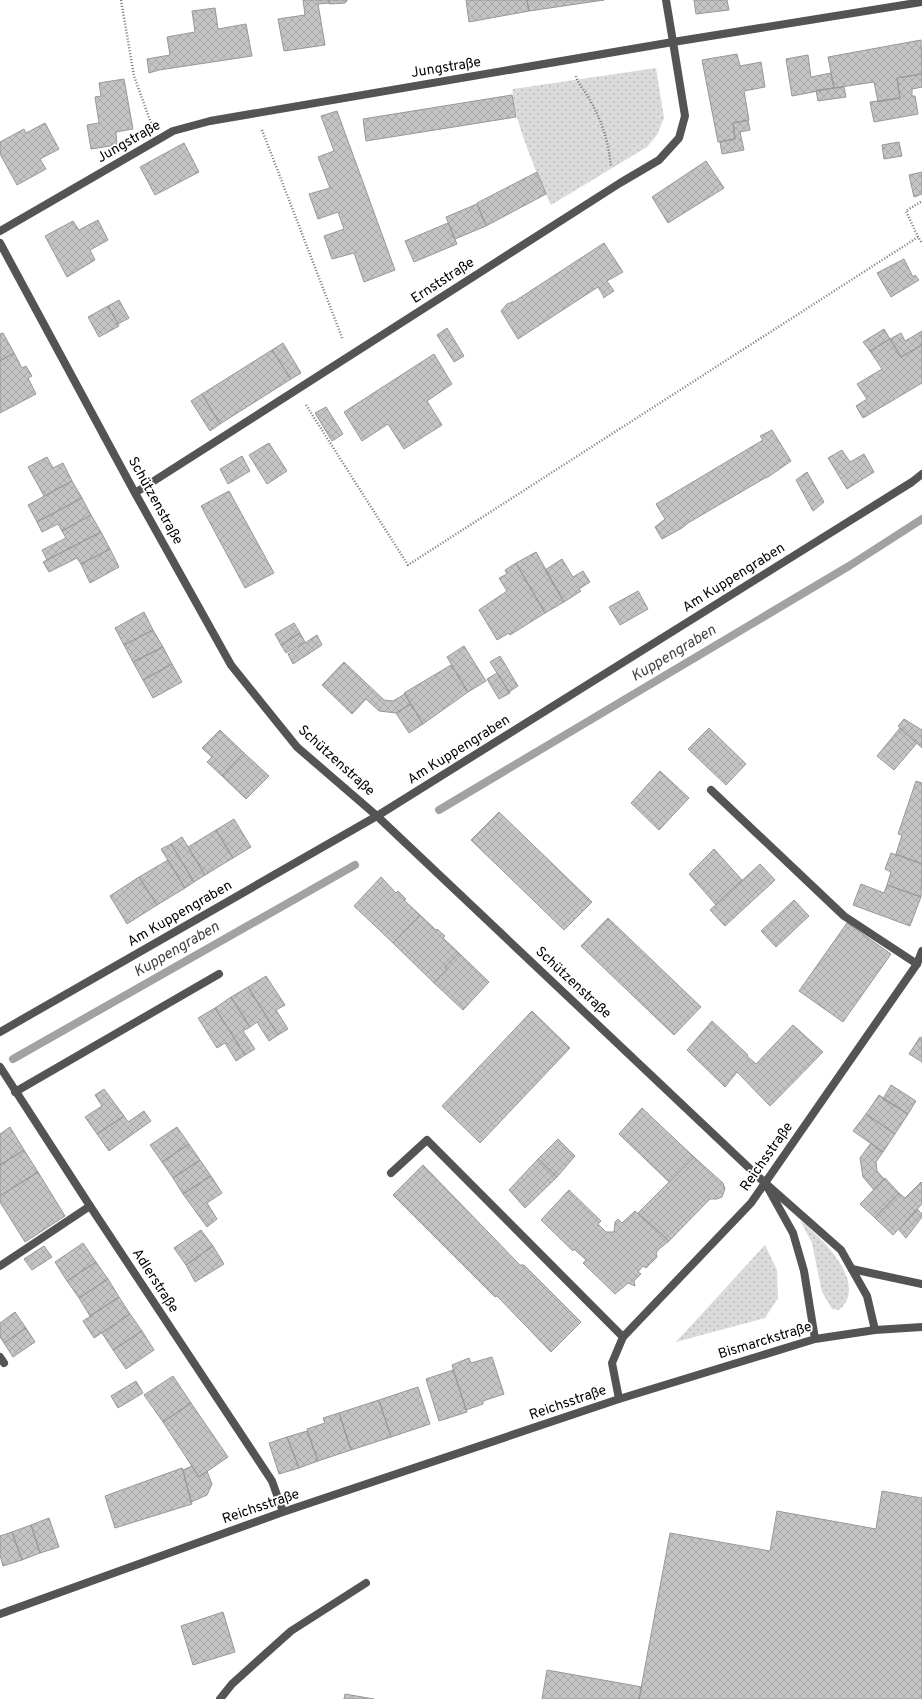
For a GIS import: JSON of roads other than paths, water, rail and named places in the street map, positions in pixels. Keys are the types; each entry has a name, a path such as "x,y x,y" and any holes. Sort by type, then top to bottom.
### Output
{"street":[{"name":"Ernststraße","path":"135,493 658,160 679,138 685,116 666,0"},
{"name":"Jungstraße","path":"0,231 173,131 210,120 673,42 922,2"},
{"name":"Schützenstraße","path":"0,243 135,493 231,665 297,747 377,816 764,1182 841,1250 867,1296 876,1330"},
{"name":"Am Kuppengraben","path":"0,1032 377,816 912,482 922,474"},
{"path":"711,790 844,916 917,964"},
{"name":"Reichsstraße","path":"0,1614 283,1512 619,1399 612,1363 623,1337 751,1203 764,1182 917,964 922,951"},
{"path":"15,1092 219,974"},
{"name":"Adlerstraße","path":"0,1067 272,1481 283,1512"},
{"path":"391,1173 427,1140 623,1337"},
{"name":"Schützenstraße","path":"764,1182 793,1233 804,1272 815,1339"},
{"path":"0,1266 90,1206"},
{"path":"852,1269 922,1284"},
{"name":"Bismarckstraße","path":"619,1399 815,1339 876,1330 922,1327"},
{"path":"220,1699 232,1684 291,1631 366,1583"}],"waterway":[{"name":"Kuppengraben","path":"439,810 849,566 922,519"},
{"name":"Kuppengraben","path":"13,1059 355,865"}]}
